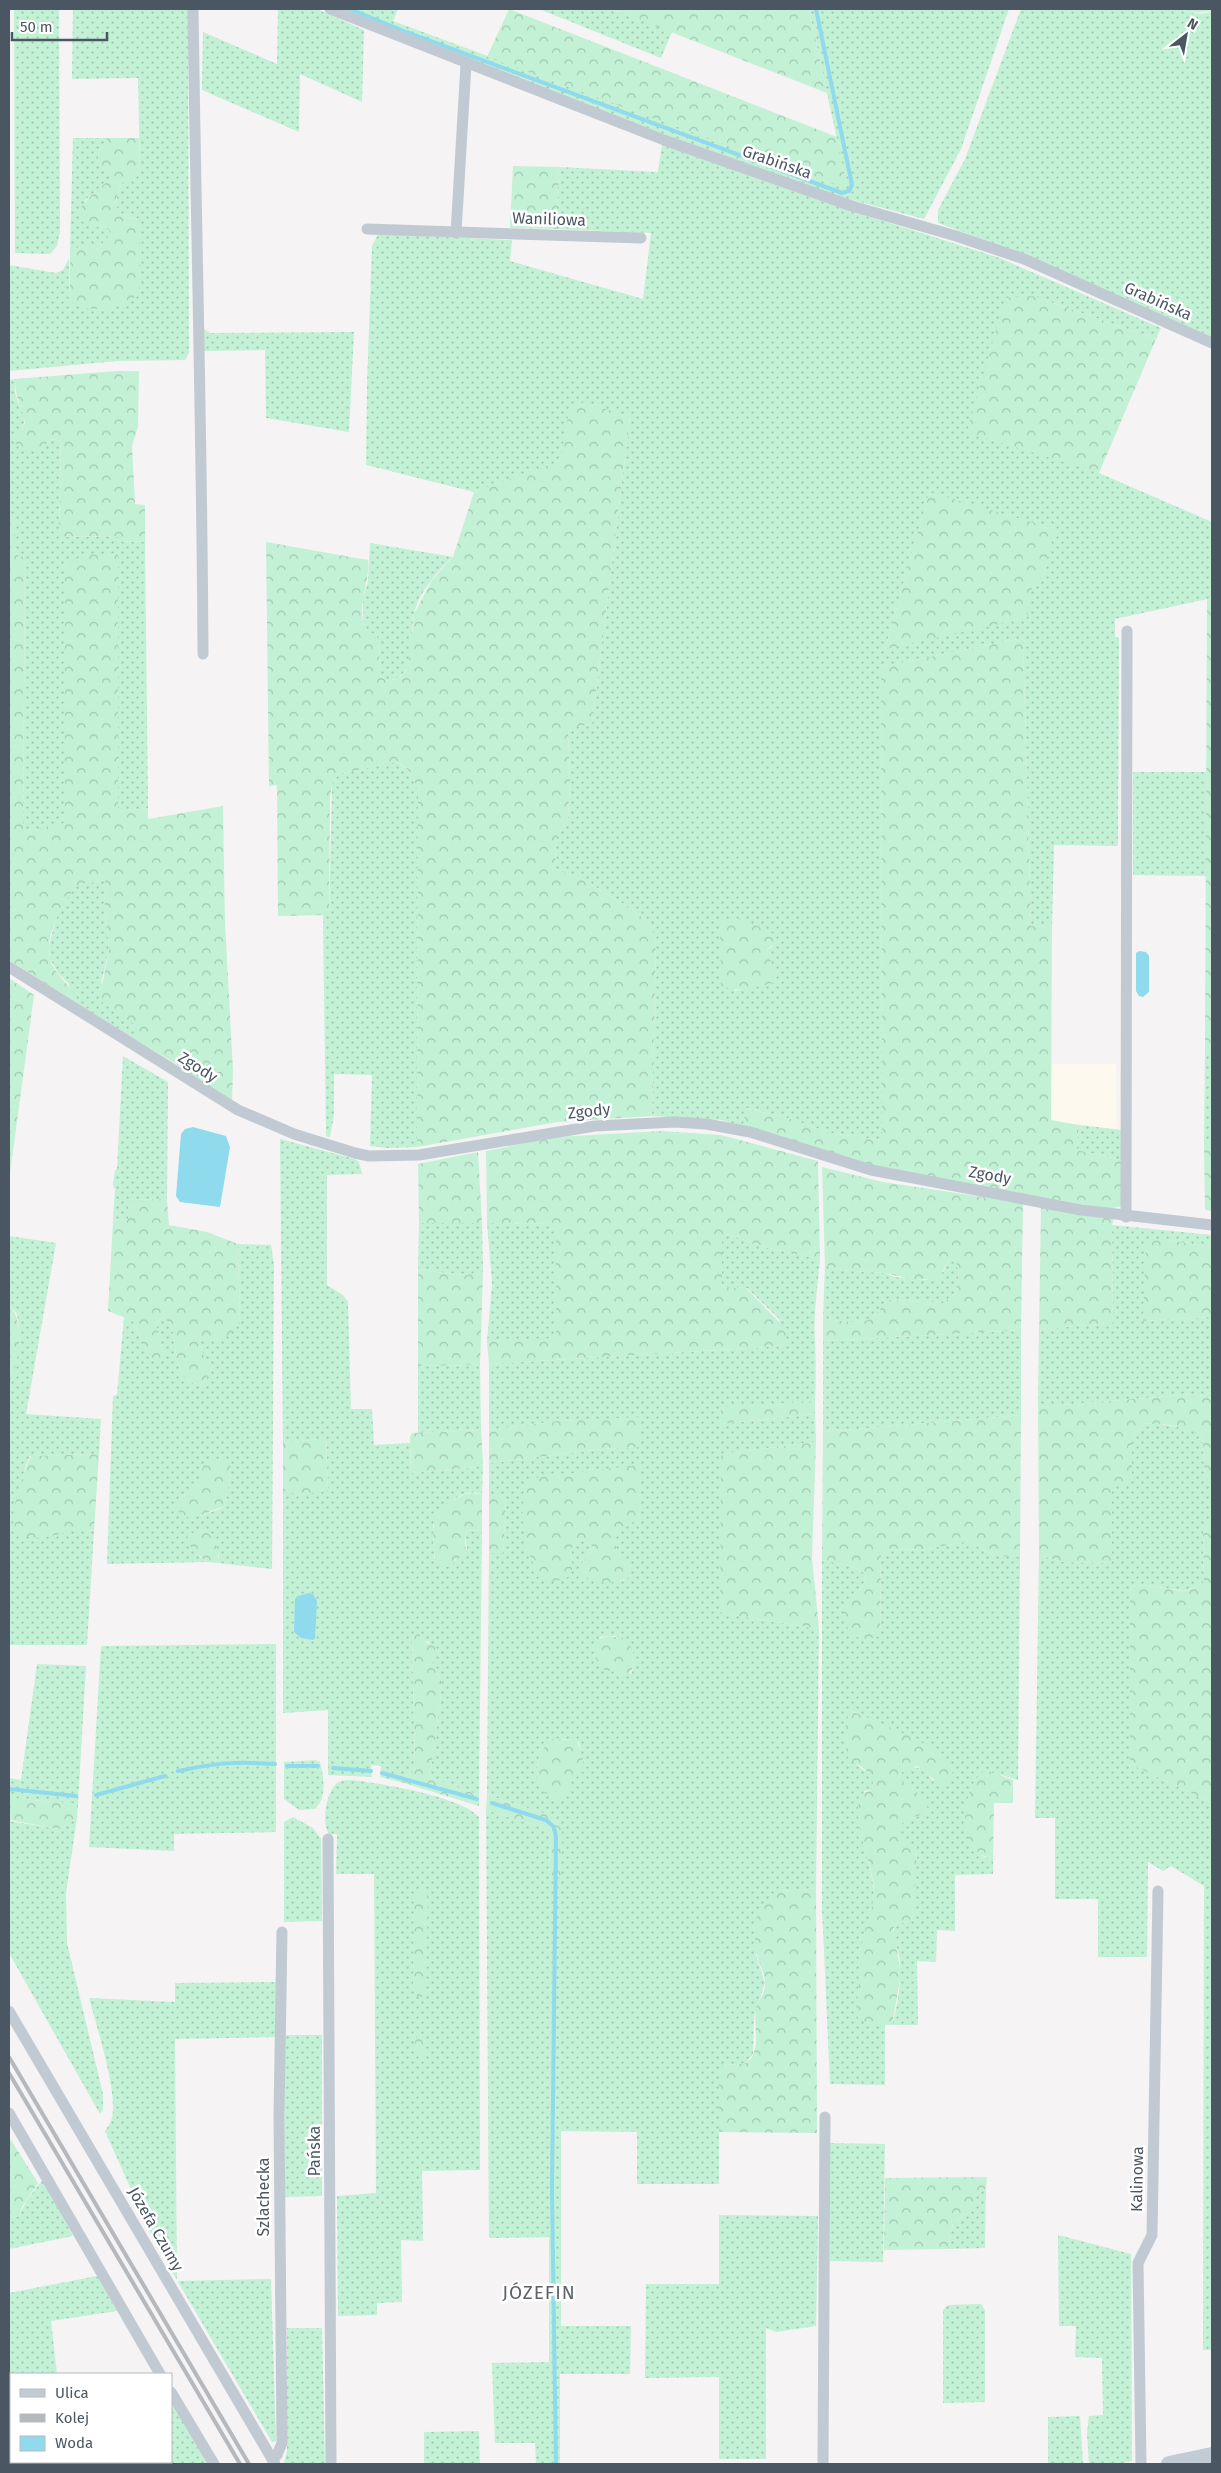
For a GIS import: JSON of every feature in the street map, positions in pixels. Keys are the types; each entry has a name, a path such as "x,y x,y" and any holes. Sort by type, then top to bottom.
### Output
{"street":[{"path":"192,9 202,420 203,654"},
{"name":"Grabińska","path":"330,9 466,64 664,140 852,206 956,236 1024,259 1212,343"},
{"path":"456,233 466,64"},
{"name":"Waniliowa","path":"367,230 641,238"},
{"path":"1126,1216 1127,631"},
{"name":"Zgody","path":"9,967 238,1110 276,1128 354,1153 369,1156 419,1155 595,1126 675,1122 706,1124 750,1132 871,1170 1126,1216 1212,1225"},
{"name":"Pańska","path":"328,1838 331,2464"},
{"name":"Kalinowa","path":"1141,2464 1138,2263 1152,2235 1158,1891"},
{"name":"Szlachecka","path":"273,2462 280,2450 282,2437 279,2125 282,1932"},
{"name":"Józefa Czumy","path":"9,2011 273,2462"},
{"path":"9,2113 157,2373"},
{"path":"824,2464 825,2117"},
{"path":"172,2394 214,2464"},
{"path":"1169,2464 1212,2455"}],"shaded area":[{"path":"1052,1064 1116,1064 1117,1129 1051,1121"}],"green space":[{"path":"14,9 59,9 60,231 57,246 50,254 15,253"},
{"path":"73,9 188,9 189,353 185,360 117,361 9,371 9,265 56,273 63,270 69,258 70,302 91,308 100,309 115,306 140,290 140,219 124,215 115,204 121,184 140,171 138,78 72,79"},
{"path":"278,9 317,9 364,30 362,102 300,74 299,132 202,90 203,32 277,64"},
{"path":"338,9 398,9 393,21 841,187 845,177 809,9 1009,9 961,149 924,219 849,199 840,199 495,72"},
{"path":"509,9 837,137 845,177 845,187 487,57"},
{"path":"539,9 612,9 672,32 661,58"},
{"path":"612,9 809,9 827,93"},
{"path":"1021,9 1180,9 1200,14 1212,11 1212,337 1013,250 938,223 938,210 965,159"},
{"path":"1180,9 1212,9 1212,11 1192,13"},
{"path":"73,138 108,138 100,148 97,164 110,173 111,179 85,200 89,226 109,228 110,235 102,244 70,249"},
{"path":"108,138 139,138 140,171 121,184 115,203 124,216 140,219 140,290 131,301 124,305 108,309 91,309 70,302 70,249 102,244 110,235 109,228 89,226 82,221 79,214 86,201 110,179 110,173 97,164 100,148"},
{"path":"662,145 830,204 997,257 1161,328 1156,339 1033,296 1099,473 1212,522 1212,598 1115,619 1115,637 1119,638 1118,846 1054,845 1052,927 1031,926 1023,638 881,667 882,1140 830,1133 791,1119 747,1108 743,1127 721,1120 652,1116 656,941 649,923 630,908 581,878 555,870 556,839 568,818 570,781 568,727 592,724 630,417 561,456 558,462 474,492 366,465 372,246 378,234 512,240 510,261 643,299 651,233 556,229 559,167 658,172","holes":["929,493 1054,529 1043,576 1032,588 885,649","776,936 772,947 766,950 769,959 775,967 775,982 734,991"]},
{"path":"513,166 559,167 556,229 510,228"},
{"path":"1033,296 1156,339 1099,473 967,432 1005,298"},
{"path":"204,329 210,333 354,332 349,432 266,418 265,350 204,351"},
{"path":"139,371 138,426 132,446 135,504 145,505 145,542 118,541 117,536 59,537 61,441 51,439 43,447 35,451 26,450 16,445 16,436 25,423 16,392 15,379"},
{"path":"15,379 15,394 24,415 22,427 47,444 51,439 61,441 59,537 118,536 118,541 145,542 148,808 118,812 118,553 65,566 65,824 23,832 25,558 15,554 15,519 9,518 9,380"},
{"path":"584,402 630,417 592,724 568,728 570,781 568,818 556,839 555,870 581,878 630,908 649,923 656,941 652,1116 557,1122 417,1147 418,790 410,773 405,767 396,762 338,774 332,784 330,797 329,915 278,916 277,785 269,786 266,542 368,560 362,606 363,623 367,629 380,639 379,674 384,679 393,680 401,676 406,670 410,656 414,614 432,580 453,557 474,492 558,462 561,456 569,410"},
{"path":"929,492 1055,529 1043,576 1032,588 1027,618 885,649"},
{"path":"9,518 15,519 15,554 25,558 23,832 65,823 65,566 84,555 118,553 118,812 148,808 148,819 223,806 225,924 233,1070 232,1103 175,1063 134,1039 134,1024 99,1000 109,950 104,895 105,880 78,885 66,900 52,930 49,950 50,959 59,975 75,995 78,1000 77,1003 9,960"},
{"path":"370,543 453,557 424,590 416,606 410,659 402,674 392,680 386,680 379,674 380,639 366,629 363,621 363,599 368,581"},
{"path":"1212,598 1212,1052 1205,1052 1207,599"},
{"path":"1023,638 1031,926 1052,927 1051,1120 1079,1125 1077,1150 1121,1160 1121,1206 1109,1209 883,1169 743,1127 746,1108 791,1119 830,1133 882,1140 881,667"},
{"path":"395,762 410,773 418,790 417,1147 387,1148 370,1146 372,1075 334,1074 334,1115 330,1137 326,1136 323,914 329,915 332,784 338,774"},
{"path":"1133,772 1206,772 1206,876 1133,875"},
{"path":"106,880 104,895 109,950 101,983 134,1024 134,1039 77,1003 68,983 58,973 50,959 49,946 56,918 68,895 78,885"},
{"path":"733,918 743,919 776,935 776,943 766,950 769,959 775,967 775,982 755,988 735,989 721,986 720,921"},
{"path":"9,978 34,995 9,1181"},
{"path":"1205,1052 1212,1052 1212,1141 1204,1141"},
{"path":"123,1056 168,1082 167,1199 128,1200 128,1219 113,1220 115,1189 113,1186 115,1170 117,1169"},
{"path":"1079,1125 1121,1130 1121,1160 1077,1150"},
{"path":"661,1131 721,1135 818,1161 820,1259 764,1247 722,1232 722,1287 746,1288 787,1331 784,1346 489,1364 487,1342 556,1338 556,1224 487,1223 486,1151 556,1137"},
{"path":"280,1139 355,1159 359,1162 362,1174 327,1175 327,1285 343,1295 348,1302 351,1409 372,1409 374,1445 410,1443 411,1473 478,1467 483,1463 482,1494 474,1492 459,1496 447,1506 433,1525 434,1558 449,1567 467,1548 465,1536 467,1531 482,1530 479,1795 430,1778 441,1680 432,1665 435,1655 429,1642 412,1638 415,1768 412,1773 406,1773 404,1783 380,1777 381,1766 371,1765 372,1777 328,1775 328,1710 283,1713 283,1491 302,1494 328,1490 326,1438 283,1443"},
{"path":"1204,1141 1212,1141 1212,1211 1205,1210"},
{"path":"478,1152 482,1223 419,1223 418,1164"},
{"path":"822,1167 883,1182 1023,1203 1021,1330 823,1341 823,1318 851,1322 864,1321 875,1315 889,1300 943,1303 956,1293 959,1273 956,1262 952,1261 948,1262 938,1279 911,1279 884,1273 842,1270 825,1265"},
{"path":"167,1199 169,1225 207,1232 238,1244 240,1324 224,1339 200,1339 203,1355 213,1366 203,1384 193,1383 186,1379 181,1371 170,1322 162,1318 156,1323 164,1355 157,1360 149,1356 133,1321 108,1311 113,1220 128,1219 128,1200"},
{"path":"1041,1206 1114,1219 1112,1225 1113,1323 1039,1329"},
{"path":"419,1223 482,1223 483,1272 466,1275 418,1270"},
{"path":"487,1223 556,1224 556,1339 487,1342 492,1283"},
{"path":"1112,1225 1212,1235 1212,1247 1167,1240 1143,1321 1212,1317 1212,1398 1194,1394 1038,1407 1039,1329 1113,1323"},
{"path":"722,1232 764,1247 820,1259 815,1320 815,1401 721,1408 721,1424 815,1414 816,1442 721,1454 721,1613 819,1629 816,1888 783,1891 756,1955 765,1983 754,2017 753,2054 746,2063 719,2066 719,2184 637,2184 637,2132 561,2131 561,2326 631,2326 630,2374 560,2374 560,2464 536,2463 535,2443 495,2443 492,2363 549,2362 549,2237 489,2238 486,1810 540,1827 549,1833 550,1876 556,1817 487,1795 489,1553 503,1552 506,1501 499,1497 489,1497 489,1463 603,1449 639,1447 639,1418 557,1421 489,1430 489,1364 784,1346 779,1319 747,1288 722,1287","holes":["525,1530 615,1531 613,1541 617,1551 631,1570 629,1577 621,1581 582,1563 594,1548 589,1543 579,1540 572,1548 572,1570 525,1539","616,1636 632,1648 634,1666 631,1674 600,1666 594,1654 600,1637","568,1739 579,1743 581,1751 569,1784 536,1773 541,1751 561,1740"]},
{"path":"9,1236 56,1243 26,1414 101,1419 99,1454 30,1456 13,1518 94,1531 87,1645 9,1645 9,1390 19,1342 19,1327 17,1314 9,1305"},
{"path":"1167,1240 1212,1247 1212,1317 1143,1321 1146,1241"},
{"path":"238,1244 271,1245 274,1265 272,1569 218,1563 219,1555 204,1531 189,1534 200,1557 206,1562 107,1564 113,1396 117,1395 124,1317 133,1321 149,1356 164,1355 156,1323 162,1318 170,1322 181,1371 186,1379 193,1383 203,1384 213,1366 203,1356 200,1339 240,1324","holes":["202,1467 231,1473 224,1507 201,1516 179,1499 189,1493 198,1483"]},
{"path":"948,1262 956,1262 959,1273 956,1293 943,1303 889,1300 875,1315 864,1321 850,1322 823,1318 825,1265 842,1270 884,1273 895,1277 926,1280 943,1272"},
{"path":"418,1270 465,1275 483,1272 480,1365 418,1366"},
{"path":"9,1305 15,1313 18,1323 19,1346 9,1390"},
{"path":"1021,1330 1021,1415 823,1432 823,1341"},
{"path":"480,1365 481,1430 418,1433 418,1366"},
{"path":"1194,1394 1212,1398 1212,1480 1205,1478 1202,1435 1173,1426 1143,1424 1132,1442 1132,1479 1125,1484 1112,1484 1112,1563 1063,1562 1039,1555 1038,1407"},
{"path":"815,1401 815,1414 721,1424 721,1407"},
{"path":"1021,1415 1020,1557 994,1556 970,1542 922,1550 893,1549 881,1554 880,1636 866,1639 853,1635 845,1622 844,1606 849,1598 861,1589 866,1574 851,1566 822,1560 823,1432"},
{"path":"639,1417 639,1447 603,1449 489,1463 489,1430 557,1421"},
{"path":"1155,1423 1189,1429 1202,1435 1205,1477 1212,1480 1212,1525 1203,1527 1204,1581 1196,1587 1187,1590 1149,1585 1130,1588 1130,1764 1212,1803 1212,2350 1203,2350 1204,1886 1171,1866 1163,1871 1148,1862 1147,1957 1098,1957 1098,1899 1055,1899 1055,1818 1035,1818 1039,1555 1063,1562 1112,1563 1112,1484 1132,1479 1132,1442 1143,1424"},
{"path":"481,1430 483,1463 478,1467 411,1473 410,1437 412,1433"},
{"path":"326,1438 328,1491 302,1494 283,1491 283,1443"},
{"path":"816,1442 812,1558 819,1629 720,1613 721,1454"},
{"path":"99,1454 94,1531 79,1530 33,1538 25,1536 18,1531 13,1519 15,1505 31,1456"},
{"path":"223,1459 230,1462 231,1473 224,1507 192,1518 181,1514 176,1508 179,1499 197,1484 200,1472 207,1461"},
{"path":"639,1465 639,1519 618,1531 613,1540 631,1570 629,1577 617,1582 604,1583 586,1577 581,1573 582,1563 594,1548 589,1543 579,1540 572,1548 572,1570 568,1577 555,1582 536,1576 532,1568 533,1560 525,1550 522,1506 524,1488 534,1478"},
{"path":"465,1494 482,1494 482,1530 467,1531 465,1555 456,1559 449,1567 438,1566 434,1553 433,1538 434,1522 438,1509"},
{"path":"499,1496 506,1501 503,1553 489,1553 489,1497"},
{"path":"1212,1525 1212,1803 1130,1764 1130,1588 1140,1585 1187,1590 1196,1587 1204,1581 1203,1526"},
{"path":"204,1531 211,1536 216,1544 218,1563 206,1562 186,1542 189,1534"},
{"path":"970,1542 994,1556 1020,1557 1018,1780 1002,1775 972,1787 966,1809 982,1856 993,1860 993,1874 955,1875 955,1931 937,1930 936,1962 917,1961 918,2025 892,2025 899,1994 900,1970 894,1928 896,1923 908,1922 914,1915 914,1882 917,1854 901,1837 901,1824 907,1819 917,1817 922,1796 898,1780 901,1773 915,1767 926,1772 933,1781 946,1760 916,1740 852,1711 848,1728 851,1748 856,1764 869,1773 873,1779 872,1790 864,1791 860,1829 874,1892 872,1914 862,1945 867,2024 885,2024 885,2085 830,2084 822,1908 822,1560 851,1566 866,1574 860,1591 846,1602 844,1617 880,1636 881,1554 893,1549 922,1550"},
{"path":"418,1630 421,1639 435,1647 432,1665 441,1680 430,1778 479,1795 479,1806 404,1783 406,1773 412,1773 415,1768 412,1638"},
{"path":"608,1636 623,1638 632,1648 634,1666 628,1675 602,1669 597,1662 594,1655 596,1640"},
{"path":"276,1644 276,1832 174,1834 174,1851 89,1847 101,1646"},
{"path":"37,1664 86,1666 78,1804 9,1798 9,1778 21,1780"},
{"path":"851,1711 919,1741 943,1756 953,1768 949,1782 941,1785 917,1766 901,1773 898,1779 922,1796 929,1809 901,1824 901,1837 917,1847 914,1915 908,1922 896,1923 893,1929 901,1974 892,2025 867,2024 858,2018 856,2011 863,1937 872,1906 874,1890 871,1870 859,1826 858,1805 861,1794 872,1790 873,1784 870,1774 848,1758 846,1727"},
{"path":"555,1737 561,1740 574,1739 581,1750 583,1764 583,1772 572,1777 569,1790 558,1799 543,1792 538,1786 536,1773 541,1751"},
{"path":"316,1760 320,1762 323,1774 324,1787 321,1799 315,1809 299,1810 284,1799 284,1762"},
{"path":"985,1770 1013,1780 1013,1803 994,1803 993,1860 980,1854 973,1847 967,1836 965,1826 966,1804 969,1794 978,1776"},
{"path":"349,1780 399,1787 438,1797 455,1803 479,1817 480,2170 422,2171 423,2241 401,2240 402,2302 377,2303 377,2315 338,2316 337,2196 376,2193 374,1874 336,1874 337,1834 329,1834 325,1822 326,1806 331,1792 339,1782","holes":["415,1894 417,1996 413,1987"]},
{"path":"487,1795 556,1817 562,1829 561,1877 550,1876 549,1833 540,1827 486,1810"},
{"path":"9,1798 78,1804 77,1818 59,1829 9,1820"},
{"path":"293,1817 313,1828 321,1839 322,1921 284,1922 284,1822"},
{"path":"77,1818 66,1893 67,1943 103,2094 103,2110 100,2114 9,1953 9,1821 59,1829"},
{"path":"422,1888 428,1893 426,1989 421,1998 417,1996 413,1987 414,1900 418,1889"},
{"path":"816,1888 817,2133 719,2132 719,2066 746,2063 754,2053 756,2039 755,2015 765,1985 755,1940 758,1915 766,1901 777,1893 788,1890"},
{"path":"278,1982 277,2037 175,2039 177,2280 154,2241 105,2131 111,2121 113,2110 112,2095 106,2061 89,1998 175,2002 175,1983"},
{"path":"418,2034 426,2038 426,2052 423,2057 418,2057 415,2042"},
{"path":"284,2035 322,2035 322,2196 285,2197"},
{"path":"9,2137 38,2183 22,2207 19,2216 9,2218"},
{"path":"830,2143 885,2144 883,2262 830,2261"},
{"path":"987,2177 986,2188 974,2197 974,2209 953,2223 948,2249 884,2250 885,2178"},
{"path":"43,2179 73,2236 9,2249 9,2218 19,2216 27,2200"},
{"path":"986,2188 985,2248 948,2249 953,2223 974,2209 974,2197"},
{"path":"719,2215 818,2216 816,2326 776,2332 766,2328 766,2459 719,2459 719,2377 645,2378 646,2284 719,2284"},
{"path":"1058,2235 1131,2254 1132,2461 1118,2464 1089,2464 1087,2433 1089,2416 1103,2415 1102,2358 1075,2357 1076,2326 1059,2326"},
{"path":"97,2276 117,2311 51,2321 57,2373 10,2373 10,2438 9,2438 9,2293"},
{"path":"271,2279 276,2441 272,2442 177,2281"},
{"path":"981,2304 985,2310 985,2402 943,2403 943,2310 948,2305"},
{"path":"287,2328 322,2328 325,2464 284,2463 287,2451"},
{"path":"172,2402 208,2464 152,2464 172,2463"},
{"path":"1080,2416 1083,2464 1048,2464 1048,2417"},
{"path":"479,2431 480,2464 424,2464 424,2432"},
{"path":"67,2463 142,2463 142,2464"}],"water":[{"path":"1139,951 1146,952 1149,956 1149,992 1143,997 1139,996 1136,991 1136,953"},
{"path":"193,1127 226,1136 230,1147 220,1207 180,1202 176,1196 181,1134 185,1129"},
{"path":"309,1593 313,1594 317,1601 315,1638 313,1640 301,1638 294,1632 295,1599 298,1596"}],"waterway":[{"path":"350,9 406,32 842,193 849,191 852,185 816,9"},
{"path":"178,1771 226,1763 275,1764"},
{"path":"287,1766 318,1766"},
{"path":"333,1768 371,1771"},
{"path":"382,1773 477,1799"},
{"path":"96,1795 165,1776"},
{"path":"9,1789 76,1796"},
{"path":"492,1803 546,1820 554,1827 556,1837 552,2190 556,2464"}],"railway":[{"path":"9,2057 249,2464"},
{"path":"9,2073 240,2464"}],"district":[{"name":"JÓZEFIN","path":"539,2292"}]}
